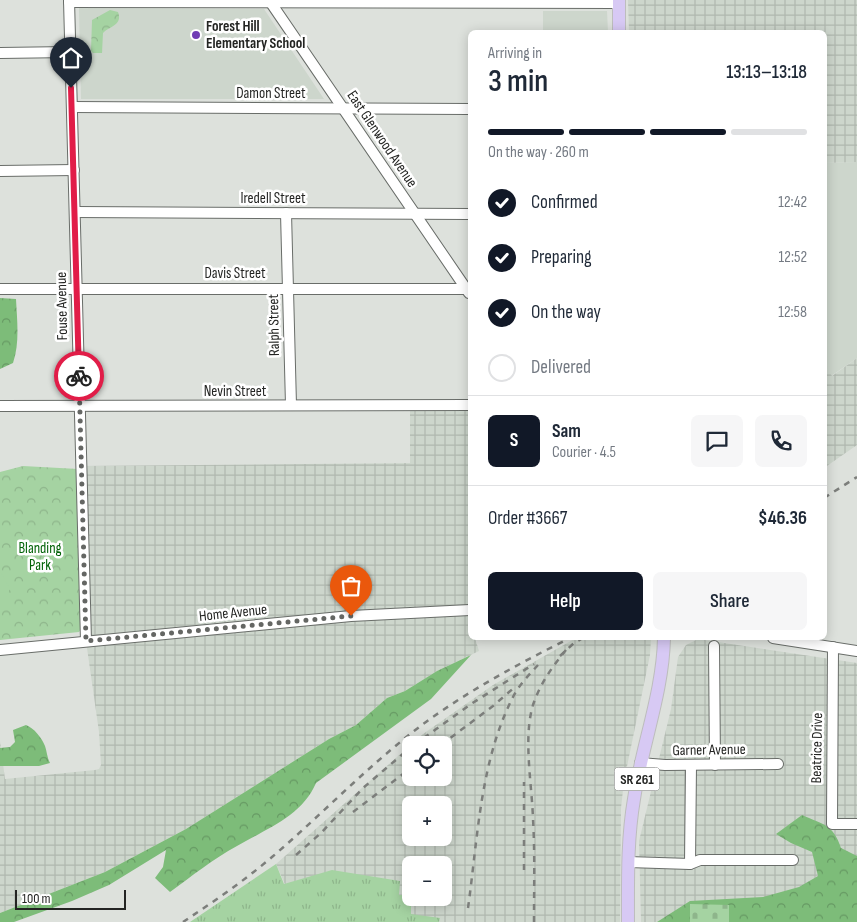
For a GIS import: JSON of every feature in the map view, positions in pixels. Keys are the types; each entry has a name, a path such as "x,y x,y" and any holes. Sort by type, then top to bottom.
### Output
{"main road":[{"path":"619,2 619,30"},
{"name":"SR 261","path":"628,922 628,862 632,813 640,763 659,682 664,640"}],"street":[{"path":"69,1 270,1 295,3 455,1 619,2"},
{"name":"Fouse Avenue","path":"69,1 86,641"},
{"name":"East Glenwood Avenue","path":"270,1 468,290"},
{"path":"0,53 70,52"},
{"name":"Damon Street","path":"72,107 468,109"},
{"path":"0,171 74,170"},
{"name":"Iredell Street","path":"75,212 468,214"},
{"name":"Ralph Street","path":"286,213 291,406"},
{"name":"Davis Street","path":"0,289 288,288 468,291"},
{"name":"Nevin Street","path":"0,406 468,405"},
{"name":"Home Avenue","path":"0,650 351,616 468,610"},
{"path":"786,640 857,651"},
{"path":"714,646 715,765"},
{"name":"Beatrice Drive","path":"833,647 832,824 857,824"},
{"name":"Garner Avenue","path":"640,763 665,766 778,764"},
{"path":"690,864 691,765"},
{"path":"628,862 690,864 700,860 793,860"}],"shaded area":[{"path":"628,0 857,0 857,162 827,163 827,30 629,30"},
{"path":"79,8 264,9 324,99 81,99"},
{"path":"543,11 607,11 608,30 543,30"},
{"path":"857,162 857,358 831,376 827,369 827,163"},
{"path":"857,358 857,445 827,466 827,368 832,376"},
{"path":"410,405 468,405 468,640 476,640 479,651 437,671 405,691 387,698 356,725 329,739 186,829 105,872 0,913 0,741 5,779 95,770 99,769 101,765 99,732 86,641 81,466 410,463"},
{"path":"572,640 651,640 650,655 624,781 621,808 620,922 299,922 300,919 276,864 402,753 402,786 452,786 452,736 421,736 493,685"},
{"path":"696,640 705,640 857,663 857,922 641,922 639,841 671,709 678,657 686,645"}],"green space":[{"path":"110,10 118,12 119,20 103,33 102,53 93,53 91,51 92,20"},
{"path":"0,298 16,299 18,331 17,348 13,363 0,369"},
{"name":"Blanding Park","path":"23,466 78,469 81,629 79,632 0,640 0,472"},
{"path":"0,571 10,589 6,597 0,600"},
{"path":"471,655 431,699 316,783 302,804 292,813 220,856 170,892 155,878 163,867 166,850 109,885 14,922 0,922 0,913 105,872 186,829 329,739 356,725 387,698 405,691 437,671"},
{"path":"26,725 35,731 42,740 50,763 39,766 0,766 0,748 10,747 15,742 13,730"},
{"path":"802,815 827,826 835,834 841,848 857,856 857,922 657,922 690,901 763,897 799,887 818,876 812,852 776,834"},
{"path":"276,864 284,884 332,870 400,881 399,895 402,895 402,906 411,906 411,914 440,918 439,922 190,922"},
{"path":"690,904 729,905 729,922 690,922"}],"railway":[{"path":"827,496 857,477"},
{"path":"183,922 261,866 377,761 432,717 490,681 566,640"},
{"path":"560,656 579,640"},
{"path":"534,922 534,832 528,747 530,718 533,705 543,683 566,650"},
{"path":"427,736 471,704 534,664"},
{"path":"468,908 482,799 494,746 514,695 538,665"},
{"path":"452,737 516,686"},
{"path":"296,855 321,833 363,788 402,755"},
{"path":"353,812 402,775"},
{"path":"524,782 524,870"}],"way so far":[{"path":"79,376 86,641 351,616"}],"place":[{"name":"Forest Hill Elementary School","path":"196,35"}],"route":[{"path":"71,88 79,376"}]}
